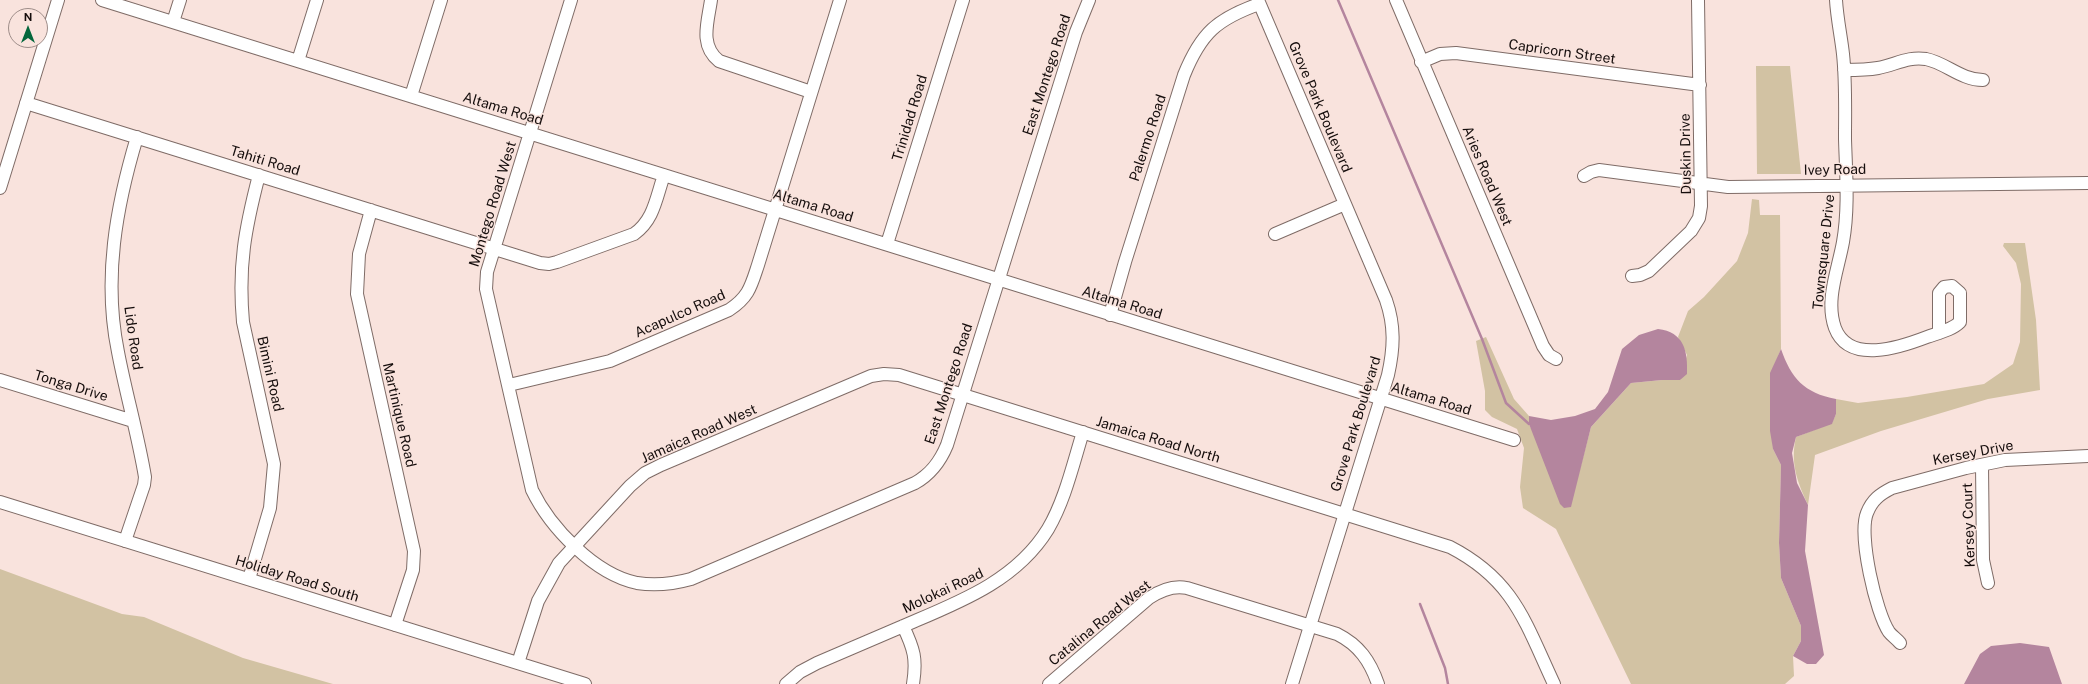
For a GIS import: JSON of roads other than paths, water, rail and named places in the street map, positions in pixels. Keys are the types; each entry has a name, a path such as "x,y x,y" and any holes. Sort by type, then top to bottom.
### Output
{"street":[{"path":"0,188 58,0"},
{"name":"Altama Road","path":"102,0 1514,440"},
{"path":"173,22 180,0"},
{"path":"298,61 316,0"},
{"path":"411,96 441,0"},
{"name":"Montego Road West","path":"571,0 487,272 486,289 532,490 547,516 575,546"},
{"path":"711,0 706,40 713,56 719,61 811,92"},
{"name":"Acapulco Road","path":"509,385 610,360 729,310 742,302 750,291 840,0"},
{"name":"Trinidad Road","path":"887,244 963,0"},
{"name":"East Montego Road","path":"575,546 612,573 636,583 665,585 691,579 921,480 937,465 944,450 962,395 1076,32 1089,0"},
{"name":"Aries Road West","path":"1396,0 1543,346 1549,355 1556,359"},
{"name":"Duskin Drive","path":"1632,276 1640,275 1648,271 1691,230 1699,218 1701,206 1701,183 1698,0"},
{"name":"Townsquare Drive","path":"1836,0 1844,70 1846,185 1845,227 1832,296 1832,320 1841,339 1848,345 1856,348 1878,349 1901,346 1939,333"},
{"name":"Grove Park Boulevard","path":"1258,2 1391,315 1394,333 1393,354 1381,399 1292,684"},
{"name":"Palermo Road","path":"1110,315 1129,247 1193,52 1206,35 1221,21 1258,2"},
{"name":"Capricorn Street","path":"1422,62 1440,54 1456,53 1700,85"},
{"path":"1844,70 1876,68 1908,59 1918,58 1936,62 1969,79 1983,80"},
{"name":"Tahiti Road","path":"26,103 540,263 549,264 634,234 643,228 650,219 664,175"},
{"name":"Lido Road","path":"125,541 144,485 145,477 117,350 112,304 111,273 118,210 123,184 137,137"},
{"name":"Ivey Road","path":"1584,176 1598,170 1728,186 2088,183"},
{"name":"Bimini Road","path":"249,579 270,508 274,464 243,322 241,299 243,244 259,175"},
{"path":"1275,234 1345,204"},
{"name":"Martinique Road","path":"371,210 360,254 357,294 414,551 413,570 395,625"},
{"name":"Jamaica Road West","path":"518,664 538,601 560,563 630,486 645,474 661,465 870,376 884,374 899,375 962,395"},
{"name":"Tonga Drive","path":"0,380 133,421"},
{"name":"Jamaica Road North","path":"962,395 1450,546 1469,556 1484,568 1512,597 1554,684"},
{"name":"Molokai Road","path":"786,684 800,672 817,663 976,594 1008,573 1025,557 1048,529 1057,511 1083,432"},
{"name":"Kersey Drive","path":"1900,643 1889,631 1883,618 1868,563 1864,522 1871,503 1879,494 1892,488 1982,465 2017,459 2088,456"},
{"name":"Kersey Court","path":"1982,465 1983,560 1988,583"},
{"name":"Holiday Road South","path":"0,502 585,684"},
{"name":"Catalina Road West","path":"1049,684 1149,598 1167,588 1187,588 1310,625 1350,640 1368,660 1378,684"},
{"path":"903,626 913,648 916,659 913,684"}],"waterway":[{"path":"1338,0 1482,339 1506,403 1529,424"},
{"path":"1420,604 1445,668 1448,684"}]}
